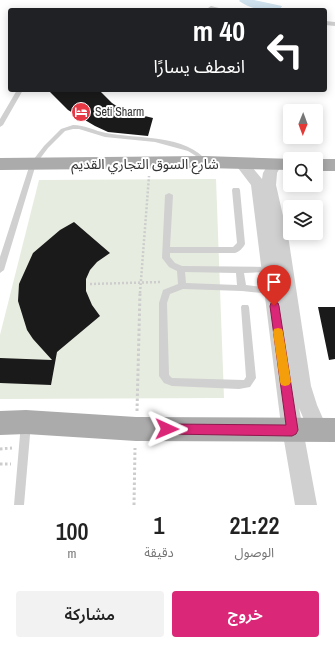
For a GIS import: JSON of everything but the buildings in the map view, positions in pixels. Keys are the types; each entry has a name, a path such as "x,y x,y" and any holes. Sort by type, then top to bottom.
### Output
{"main road":[{"name":"شارع السوق التجاري القديم","path":"0,165 205,162 283,164"},
{"path":"323,165 335,165"},
{"path":"13,423 136,429 315,430"}],"street":[{"path":"242,164 255,179 258,185 272,290 315,430 306,505"},
{"path":"283,164 270,173 269,185 281,242 301,386 315,430"}],"lane":[{"path":"0,125 19,92"},
{"path":"0,270 33,164 60,132 73,126 84,127 105,135 152,140 182,147 195,152 205,162"},
{"path":"167,250 235,250 239,247 241,244 236,190"},
{"path":"169,194 166,258 172,264 181,268 240,270 269,268"},
{"path":"181,268 182,286"},
{"path":"240,270 242,288"},
{"path":"245,307 250,378 247,384 239,385 172,382 167,380 164,376 163,303 166,292 182,286 272,290"},
{"path":"13,423 19,505"}],"path":[{"path":"134,505 141,284 149,164"},
{"path":"90,284 141,284"}],"shaded area":[{"path":"216,179 224,398 0,399 0,335 39,180"}],"water":[{"path":"254,0 282,6 281,8 254,8 249,7 239,1"}],"slow traffic":[{"path":"278,332 285,382"}],"place":[{"name":"Seti Sharm","path":"81,112"}],"route":[{"path":"167,429 292,430 274,306"}]}
